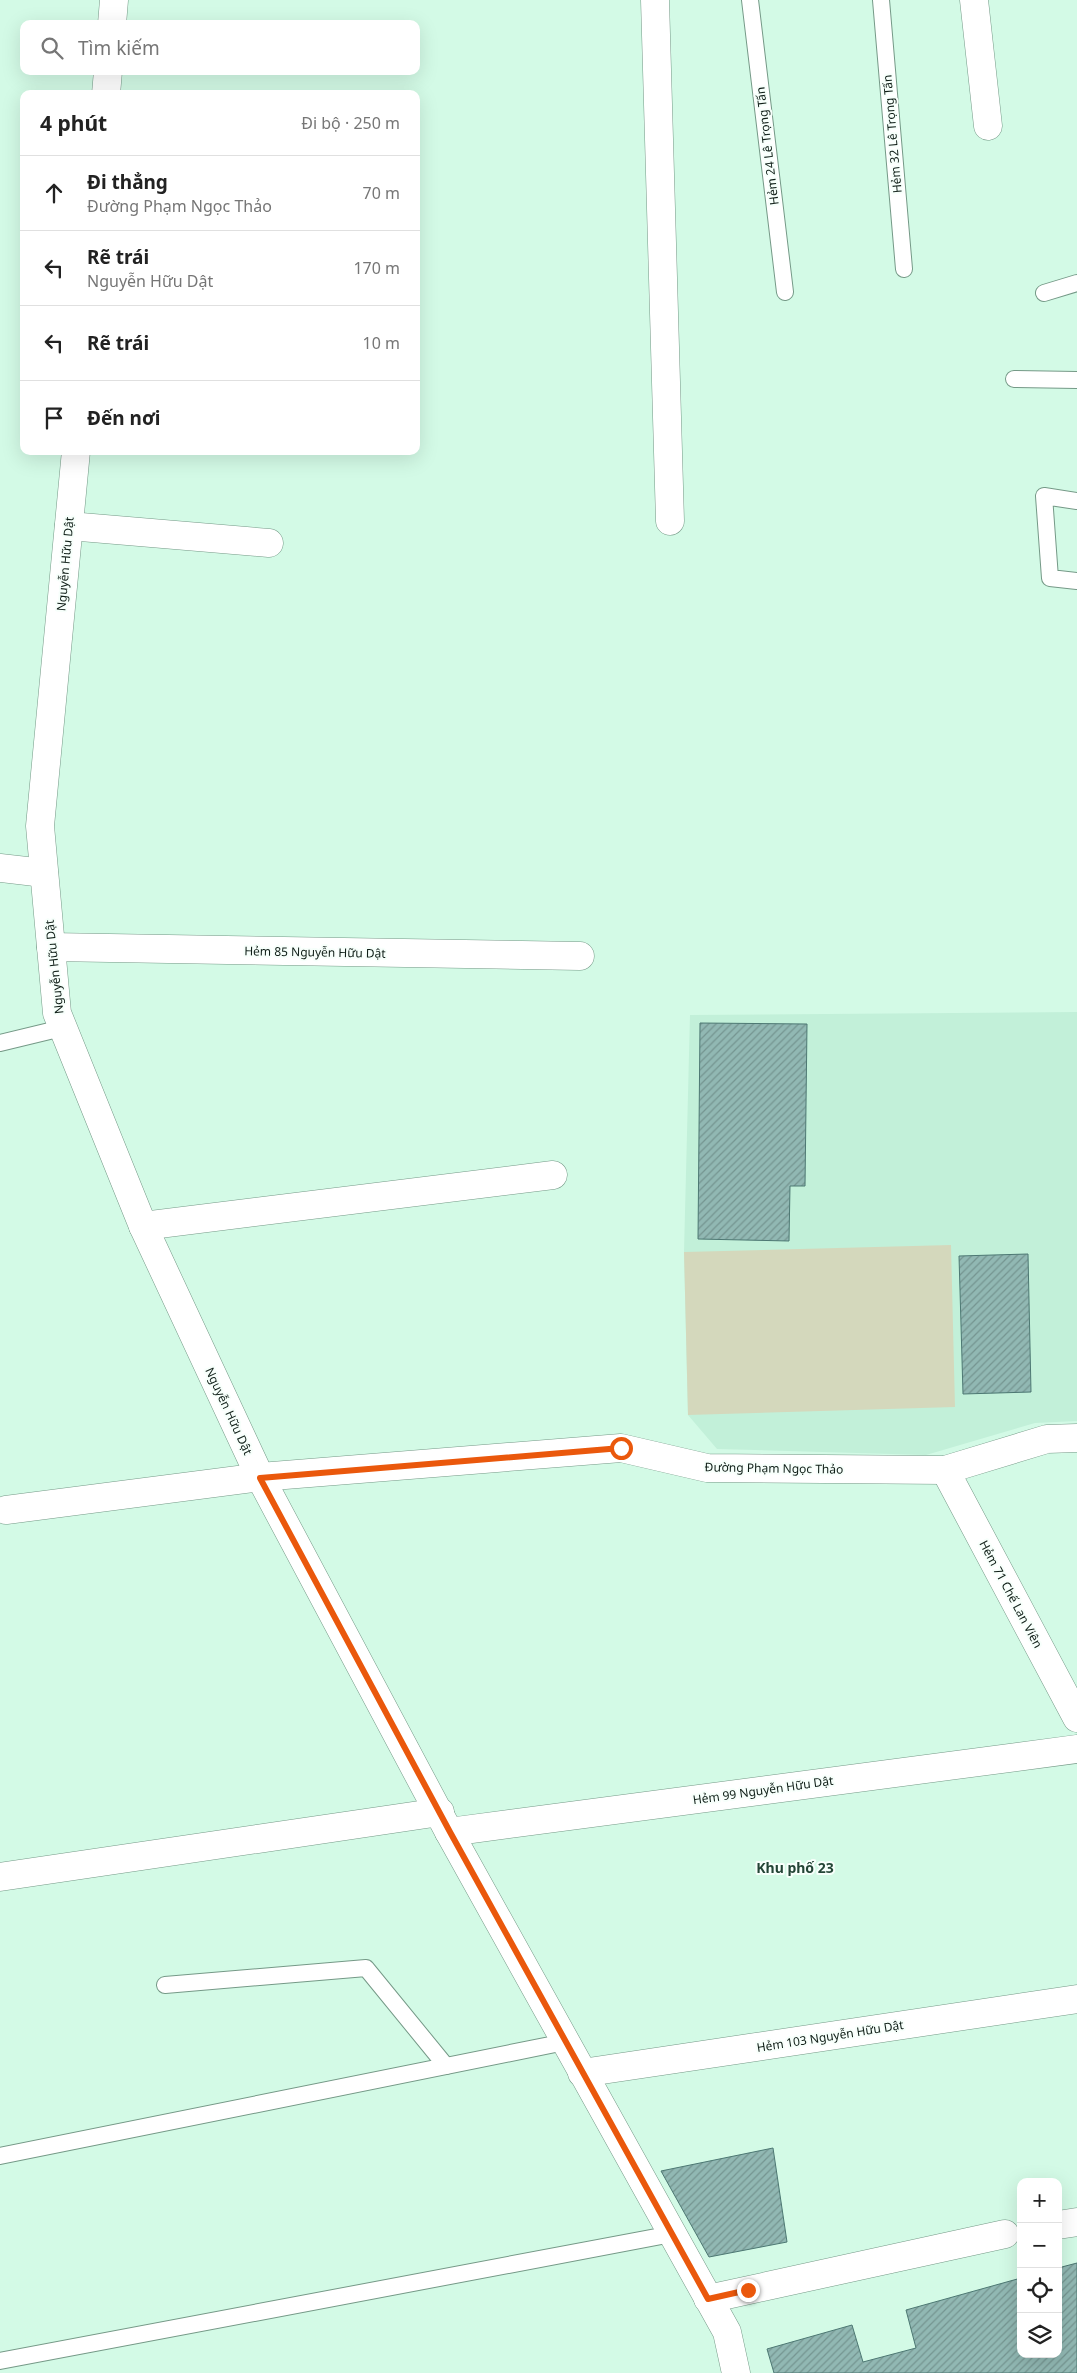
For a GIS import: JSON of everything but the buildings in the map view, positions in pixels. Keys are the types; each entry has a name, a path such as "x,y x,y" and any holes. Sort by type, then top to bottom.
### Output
{"street":[{"path":"112,20 114,0"},
{"path":"655,0 670,521"},
{"path":"974,0 988,126"},
{"path":"106,90 108,75"},
{"name":"Nguyễn Hữu Dật","path":"76,455 40,826 57,1013 62,1028 143,1226 260,1478 564,2042 727,2332 736,2373"},
{"path":"69,526 269,543"},
{"path":"0,868 44,873"},
{"name":"Hẻm 85 Nguyễn Hữu Dật","path":"51,947 580,956"},
{"path":"143,1226 554,1175"},
{"name":"Đường Phạm Ngọc Thảo","path":"6,1510 260,1478 621,1448 708,1468 945,1470 1047,1439 1077,1438"},
{"name":"Hẻm 71 Chế Lan Viên","path":"945,1470 1077,1718"},
{"name":"Hẻm 99 Nguyễn Hữu Dật","path":"0,1877 445,1822 1077,1749"},
{"name":"Hẻm 103 Nguyễn Hữu Dật","path":"582,2073 1077,1999"},
{"path":"1062,2225 1077,2222"},
{"path":"708,2299 1005,2234"}],"lane":[{"name":"Hẻm 24 Lê Trọng Tấn","path":"750,0 785,292"},
{"name":"Hẻm 32 Lê Trọng Tấn","path":"881,0 904,269"},
{"path":"1044,293 1077,283"},
{"path":"1014,380 1077,380"},
{"path":"1077,501 1044,496 1050,578 1077,581"},
{"path":"0,1043 62,1028"},
{"path":"165,1985 366,1968 446,2066"},
{"path":"0,2156 564,2042"},
{"path":"0,2361 672,2234"}],"shaded area":[{"path":"1077,1012 1077,1421 1035,1423 926,1455 717,1449 688,1415 684,1252 690,1015"},
{"path":"951,1245 955,1407 688,1415 684,1252"}],"district":[{"name":"Khu phố 23","path":"795,1867"}],"route":[{"path":"621,1448 260,1478 564,2042 708,2299 748,2290"}]}
